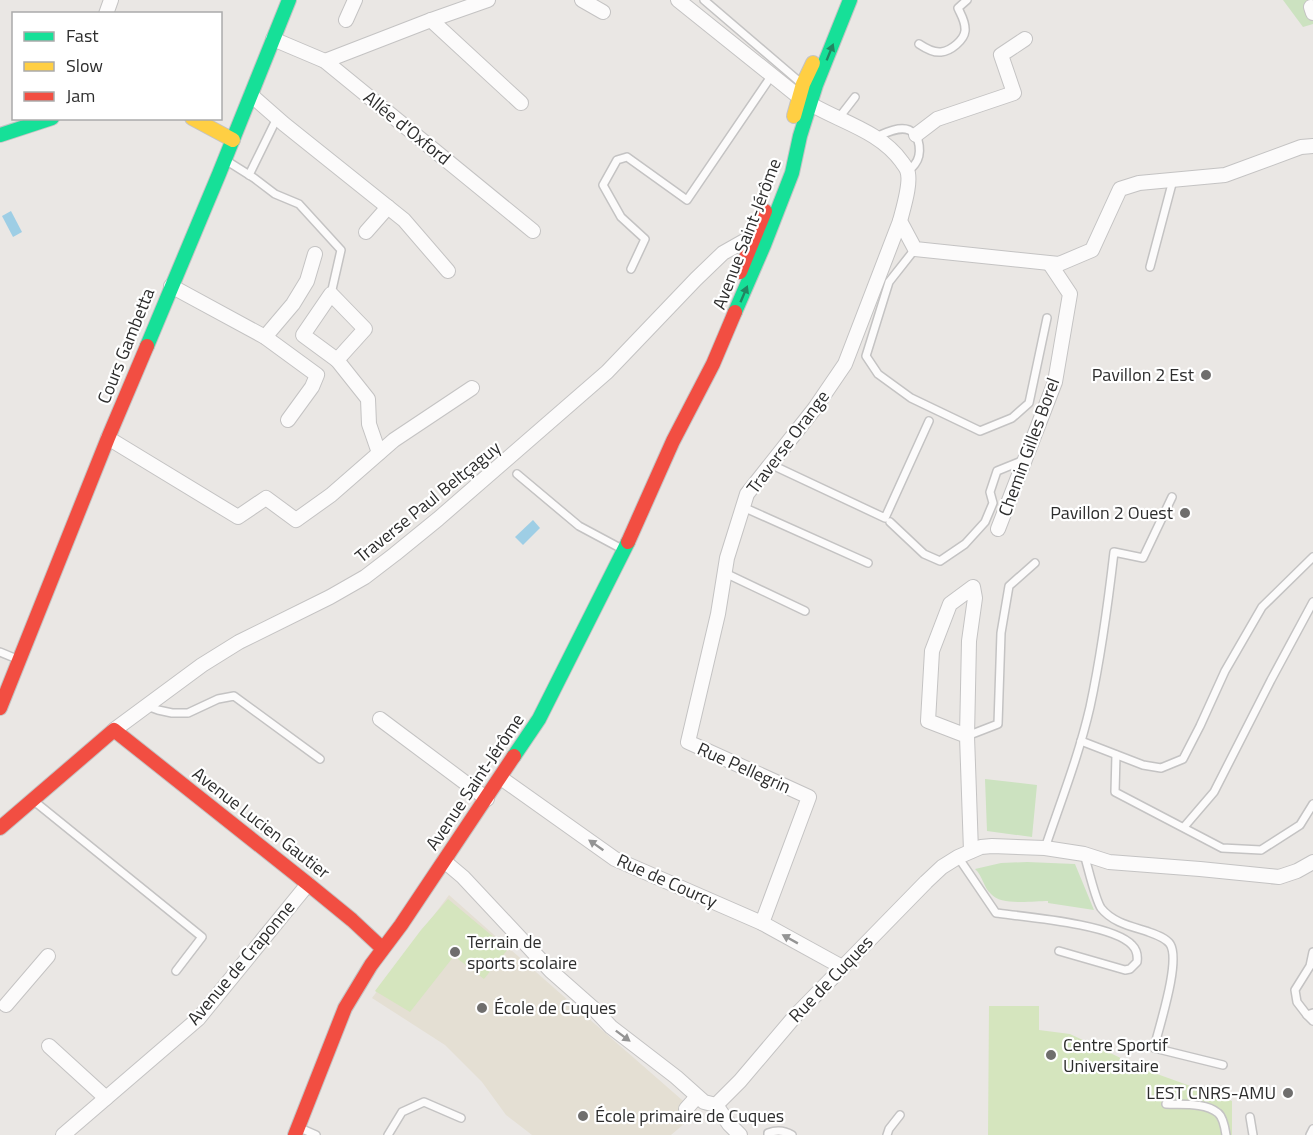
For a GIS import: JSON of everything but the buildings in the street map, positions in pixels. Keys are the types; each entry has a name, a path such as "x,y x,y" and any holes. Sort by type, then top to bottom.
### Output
{"street":[{"name":"Cours Gambetta","path":"0,708 108,438 289,0"},
{"path":"346,20 355,0"},
{"path":"450,0 464,9"},
{"path":"325,61 488,0"},
{"path":"582,0 603,12"},
{"path":"678,0 772,75 838,119 876,137 895,152 908,171 908,188 900,221 915,249 1059,264 1092,250 1120,189 1139,183 1225,175 1301,147 1313,146"},
{"name":"Avenue Saint-Jérôme","path":"296,1131 345,1008 382,948 487,799 539,719 624,550 758,242 804,95 838,0"},
{"name":"Avenue Saint-Jérôme","path":"804,95 816,85 850,0"},
{"path":"431,20 521,103"},
{"name":"Allée d'Oxford","path":"273,39 325,61 532,231"},
{"path":"916,135 937,119 1014,93 1001,55 1025,39"},
{"path":"251,95 404,220 448,271"},
{"path":"0,134 46,120"},
{"path":"196,120 232,140"},
{"path":"366,232 388,207"},
{"name":"Traverse Orange","path":"688,742 718,614 731,544 747,494 815,408 845,364 900,221"},
{"name":"Traverse Paul Beltçaguy","path":"0,828 114,730 202,665 239,642 330,597 364,577 395,554 607,372 723,253 746,240 758,242"},
{"path":"265,337 293,304 307,281 315,254"},
{"name":"Chemin Gilles Borel","path":"998,529 1055,382 1070,294 1050,264"},
{"path":"171,286 265,337 317,375 312,387 288,420"},
{"path":"337,360 365,329 331,294 303,335 337,360 368,399 369,424 379,453"},
{"path":"108,438 238,517 266,498 296,520 331,495 394,440 472,388"},
{"path":"964,854 967,736 969,641 975,598 973,587 950,604 932,651 928,721 967,736"},
{"path":"380,719 487,799"},
{"name":"Avenue Lucien Gautier","path":"114,730 355,922 382,948"},
{"name":"Rue Pellegrin","path":"688,742 810,797 762,923"},
{"name":"Rue de Courcy","path":"501,778 615,859 762,923 842,967"},
{"name":"Rue de Cuques","path":"716,1105 740,1081 796,1015 926,882 942,867 981,847 1004,845 1045,848 1084,854 1109,862 1279,877 1313,862"},
{"path":"444,861 463,877 551,971 594,1009 610,1027 676,1077 692,1102 716,1105 740,1135"},
{"name":"Avenue de Craponne","path":"63,1135 198,1019 308,884"},
{"path":"7,1005 48,956"},
{"path":"49,1046 105,1098"}],"lane":[{"path":"704,0 804,95"},
{"path":"919,44 929,50 942,52 957,44 965,33 965,22 958,8 967,0"},
{"path":"631,269 645,239 621,217 603,185 617,160 627,156 687,200 772,75"},
{"path":"838,119 855,97"},
{"path":"249,175 278,118"},
{"path":"876,137 902,129 909,130 916,135 920,148 916,163 908,171"},
{"path":"225,159 275,194 299,204 341,250 331,294"},
{"path":"1150,267 1173,180"},
{"path":"915,249 889,282 866,356 878,374 911,398 980,431 1012,418 1029,403 1047,318"},
{"path":"770,464 885,518 929,421"},
{"path":"890,522 924,554 940,561 965,544 985,522 993,503 990,492 997,471 1026,459"},
{"path":"517,474 579,526 624,550"},
{"path":"1045,848 1090,708 1109,597 1114,552 1143,558 1172,497"},
{"path":"743,507 868,563"},
{"path":"1081,741 1143,765 1161,768 1183,759 1225,671 1262,607 1313,556"},
{"path":"967,736 998,724 1000,633 1009,586 1035,563"},
{"path":"725,573 805,611"},
{"path":"1184,827 1214,792 1313,602"},
{"path":"0,652 20,660"},
{"path":"147,706 172,713 188,713 218,699 234,696 320,759"},
{"path":"1116,755 1115,792 1222,848 1261,850 1300,825 1313,804"},
{"path":"33,800 202,937 176,970"},
{"path":"964,854 996,913 1094,927 1128,942 1137,952 1137,962 1130,969 1125,970 1059,951"},
{"path":"1084,854 1096,898 1103,910 1126,926 1163,938 1170,943 1173,951 1174,969 1154,1048 1223,1065"},
{"path":"1313,952 1310,966 1295,990 1297,1002 1310,1014 1313,1021"},
{"path":"388,1135 402,1112 424,1102 461,1119"},
{"path":"1166,1104 1205,1106 1219,1113 1226,1135"},
{"path":"887,1135 900,1115"},
{"path":"1250,1117 1253,1135"},
{"path":"1310,1135 1313,1129"},
{"path":"768,1135 775,1130 792,1135"},
{"path":"296,1131 316,1135"}],"shaded area":[{"name":"École de Cuques","path":"449,895 697,1113 671,1135 532,1135 506,1115 482,1082 445,1045 372,998"}],"green space":[{"path":"1283,0 1313,0 1313,24 1303,27"},
{"path":"985,779 1037,785 1032,837 987,831"},
{"path":"1001,863 1075,864 1094,910 1048,903 1048,901 1018,902 996,898 988,891 975,869"},
{"name":"Terrain de sports scolaire","path":"448,899 508,949 484,979 454,956 410,1012 375,991 421,930"},
{"name":"Centre Sportif Universitaire","path":"989,1006 1039,1006 1039,1030 1070,1034 1146,1070 1232,1101 1232,1135 988,1135"}],"water":[{"path":"11,211 22,232 13,237 2,216"},
{"path":"533,520 540,528 523,545 515,537"}],"traffic: fast":[{"path":"147,346 289,0"},
{"path":"735,312 792,173 800,136 816,85 850,0"},
{"path":"0,135 46,120"},
{"path":"514,756 539,719 628,542"}],"traffic: slow":[{"path":"794,116 803,84 813,63"},
{"path":"196,120 233,140"}],"traffic: jam":[{"path":"740,272 765,211"},
{"path":"628,542 673,441 713,364 735,312"},
{"path":"0,708 147,346"},
{"path":"0,828 114,730 308,884 382,948"},
{"path":"295,1135 345,1008 371,965 401,925 514,756"}],"place":[{"name":"Pavillon 2 Est","path":"1206,375"},
{"name":"Pavillon 2 Ouest","path":"1185,513"},
{"name":"Terrain de sports scolaire","path":"455,952"},
{"name":"École de Cuques","path":"482,1008"},
{"name":"Centre Sportif Universitaire","path":"1051,1055"},
{"name":"LEST CNRS-AMU","path":"1288,1093"},
{"name":"École primaire de Cuques","path":"583,1116"}]}
